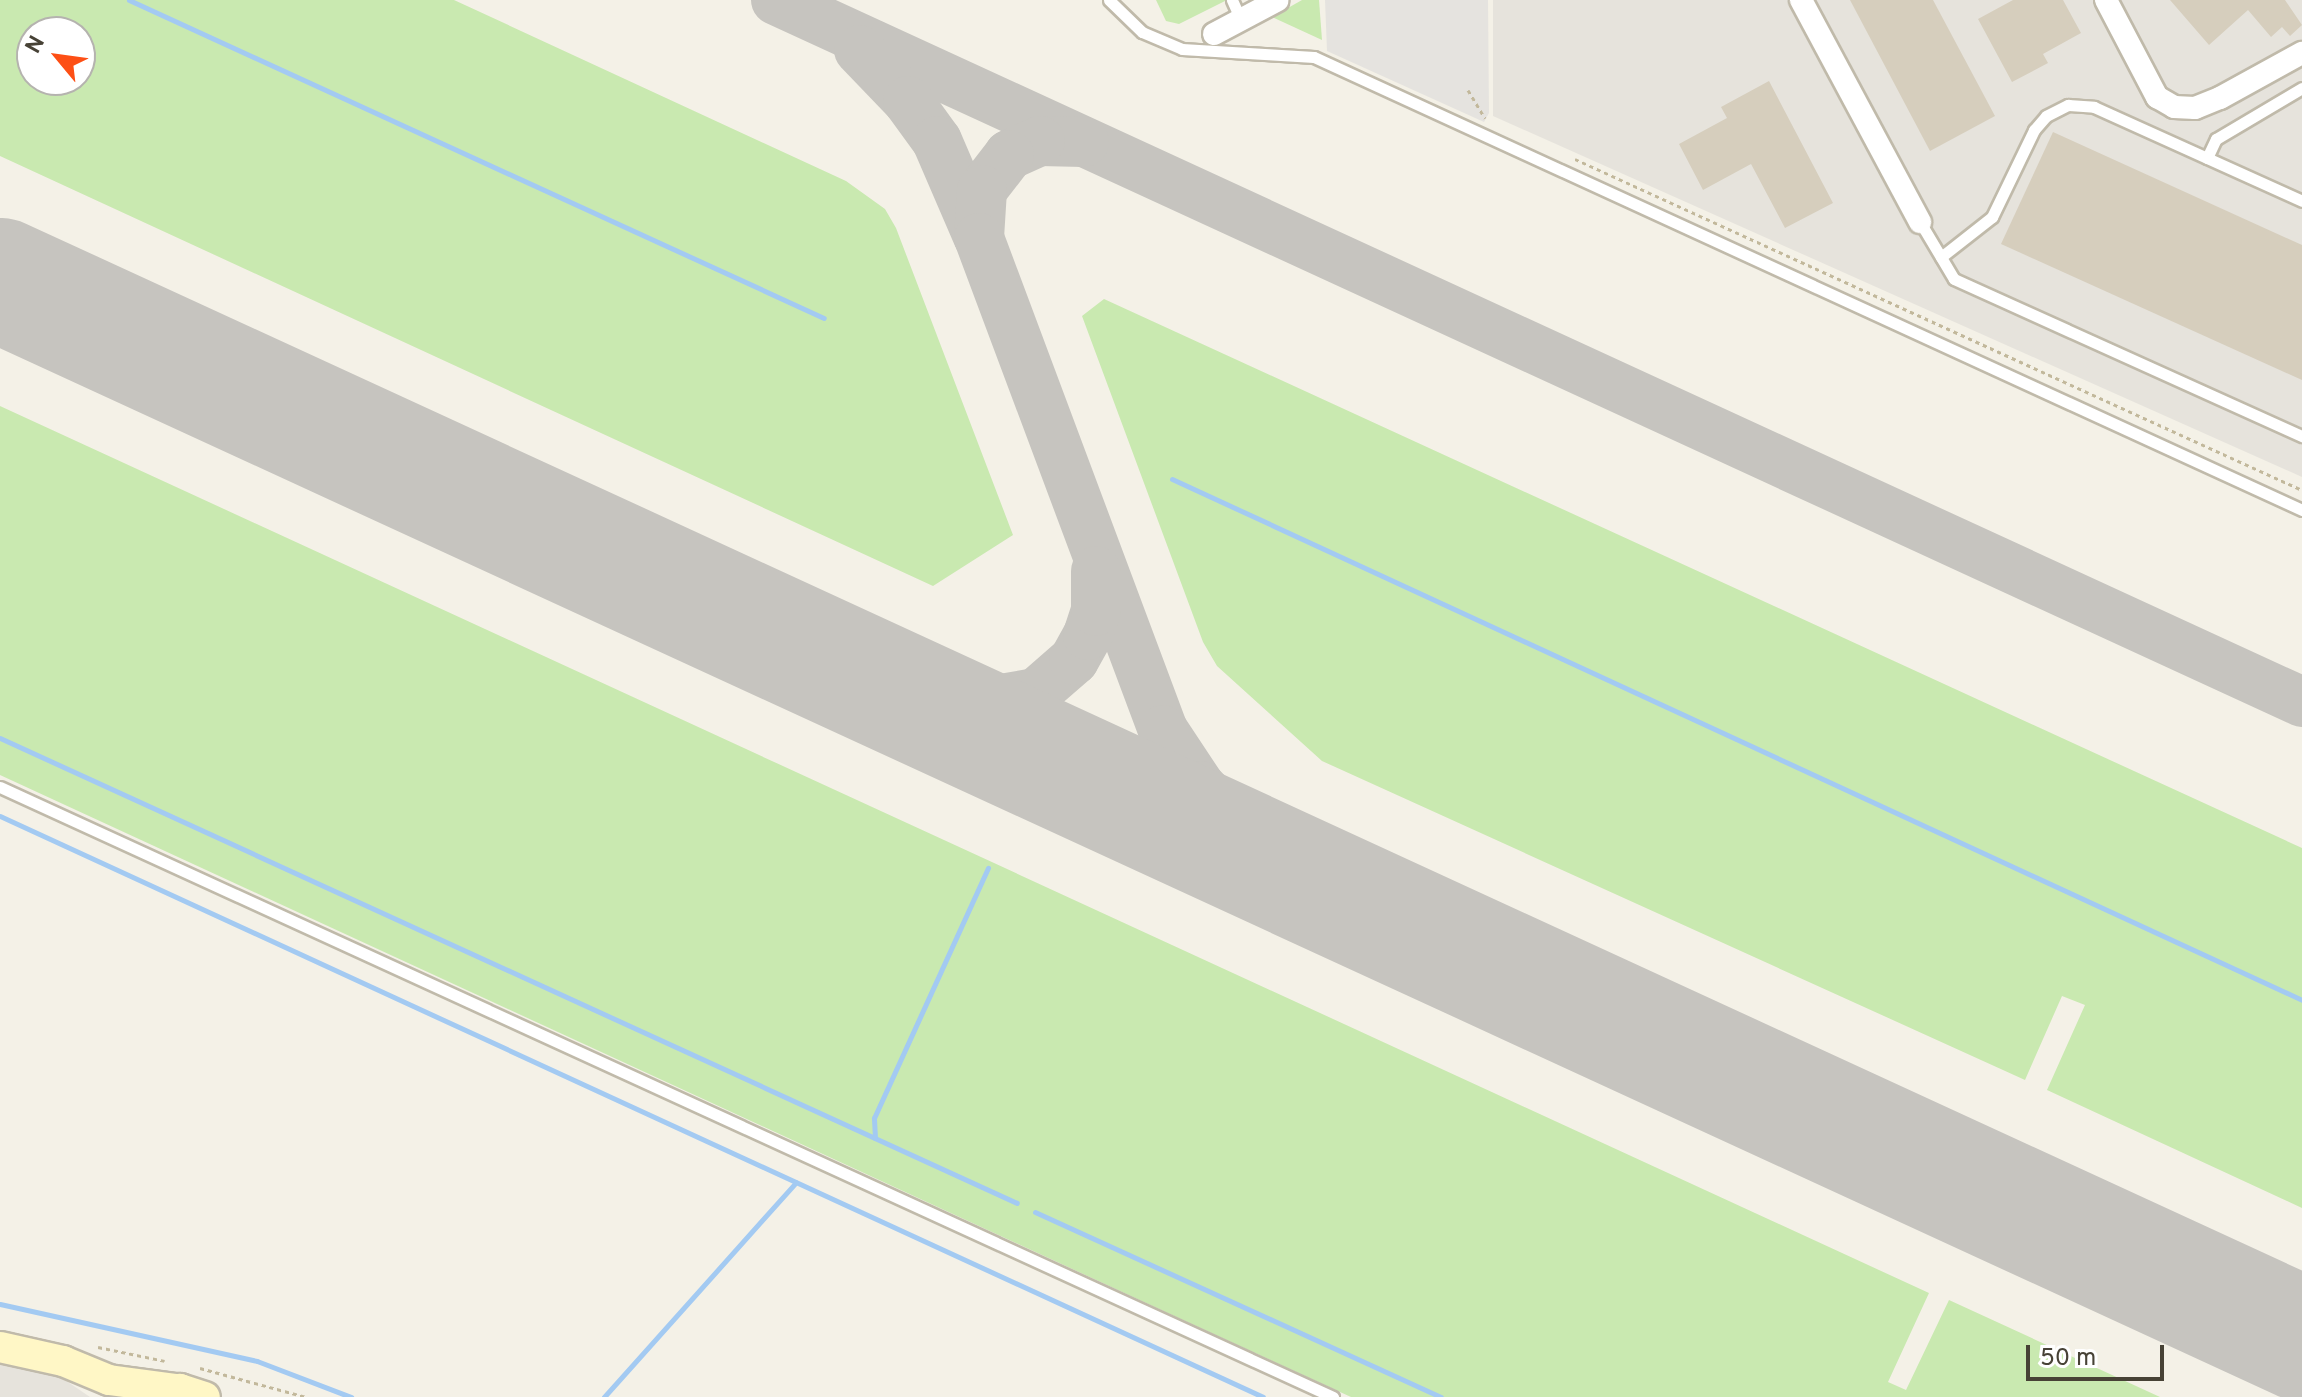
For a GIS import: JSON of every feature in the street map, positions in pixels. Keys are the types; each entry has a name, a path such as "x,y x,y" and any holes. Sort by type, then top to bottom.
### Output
{"street":[{"path":"1211,43 1236,10 1278,0"},
{"path":"1801,0 1920,222"},
{"path":"2106,0 2157,97 2174,107 2195,108 2302,53"},
{"path":"0,1347 63,1361 114,1388 189,1387"}],"lane":[{"path":"1109,0 1158,42 1211,43 1314,57 2302,510"},
{"path":"2207,158 2216,139 2302,88"},
{"path":"1941,257 1992,217 2034,130 2046,116 2068,105 2094,107 2302,201"},
{"path":"1920,222 1954,279 2302,436"},
{"path":"0,787 1333,1397"}],"path":[{"path":"1468,90 1486,119"},
{"path":"1570,157 2302,490"},
{"path":"85,1345 189,1387 255,1379 306,1397"}],"shaded area":[{"path":"1325,0 1488,0 1489,113 1484,122 1327,51"},
{"path":"1493,0 2302,0 2302,477 1493,116"},
{"path":"0,1363 59,1376 90,1397 0,1397"}],"green space":[{"path":"0,0 454,0 846,181 885,209 896,228 1013,535 933,586 0,156"},
{"path":"1156,0 1227,0 1179,24 1166,21"},
{"path":"1302,0 1319,0 1322,40 1272,17"},
{"path":"1104,299 2302,848 2302,1208 2047,1090 2085,1005 2062,996 2025,1080 1322,761 1217,666 1203,642 1082,316"},
{"path":"0,406 1929,1293 1888,1382 1906,1390 1949,1300 2160,1397 1351,1397 1196,1326 0,775"}],"building":[{"path":"1850,0 1933,0 1995,116 1930,151"},
{"path":"2013,0 2063,0 2081,33 2043,54 2048,63 2012,82 1978,19"},
{"path":"2170,0 2285,0 2302,25 2290,36 2282,27 2271,37 2248,10 2209,45"},
{"path":"1769,81 1833,203 1785,228 1751,164 1703,190 1679,144 1727,118 1721,107"},
{"path":"2053,132 2302,245 2302,380 2001,244"}],"waterway":[{"path":"129,0 824,318"},
{"path":"1172,479 2302,1000"},
{"path":"0,738 1017,1203"},
{"path":"0,816 1263,1397"},
{"path":"875,1138 874,1118 988,868"},
{"path":"604,1397 796,1182"},
{"path":"1035,1212 1441,1397"},
{"path":"0,1304 257,1361 351,1397"}],"taxiway":[{"path":"776,0 2302,702"},
{"path":"859,50 908,101 937,141 978,236"},
{"path":"1084,142 1040,141 1009,155 982,190 979,238 1163,730 1200,786 1245,832 1305,880"},
{"path":"897,692 978,703 1036,693 1074,660 1088,635 1096,611 1096,571"}],"runway":[{"path":"0,280 2302,1339"}]}
